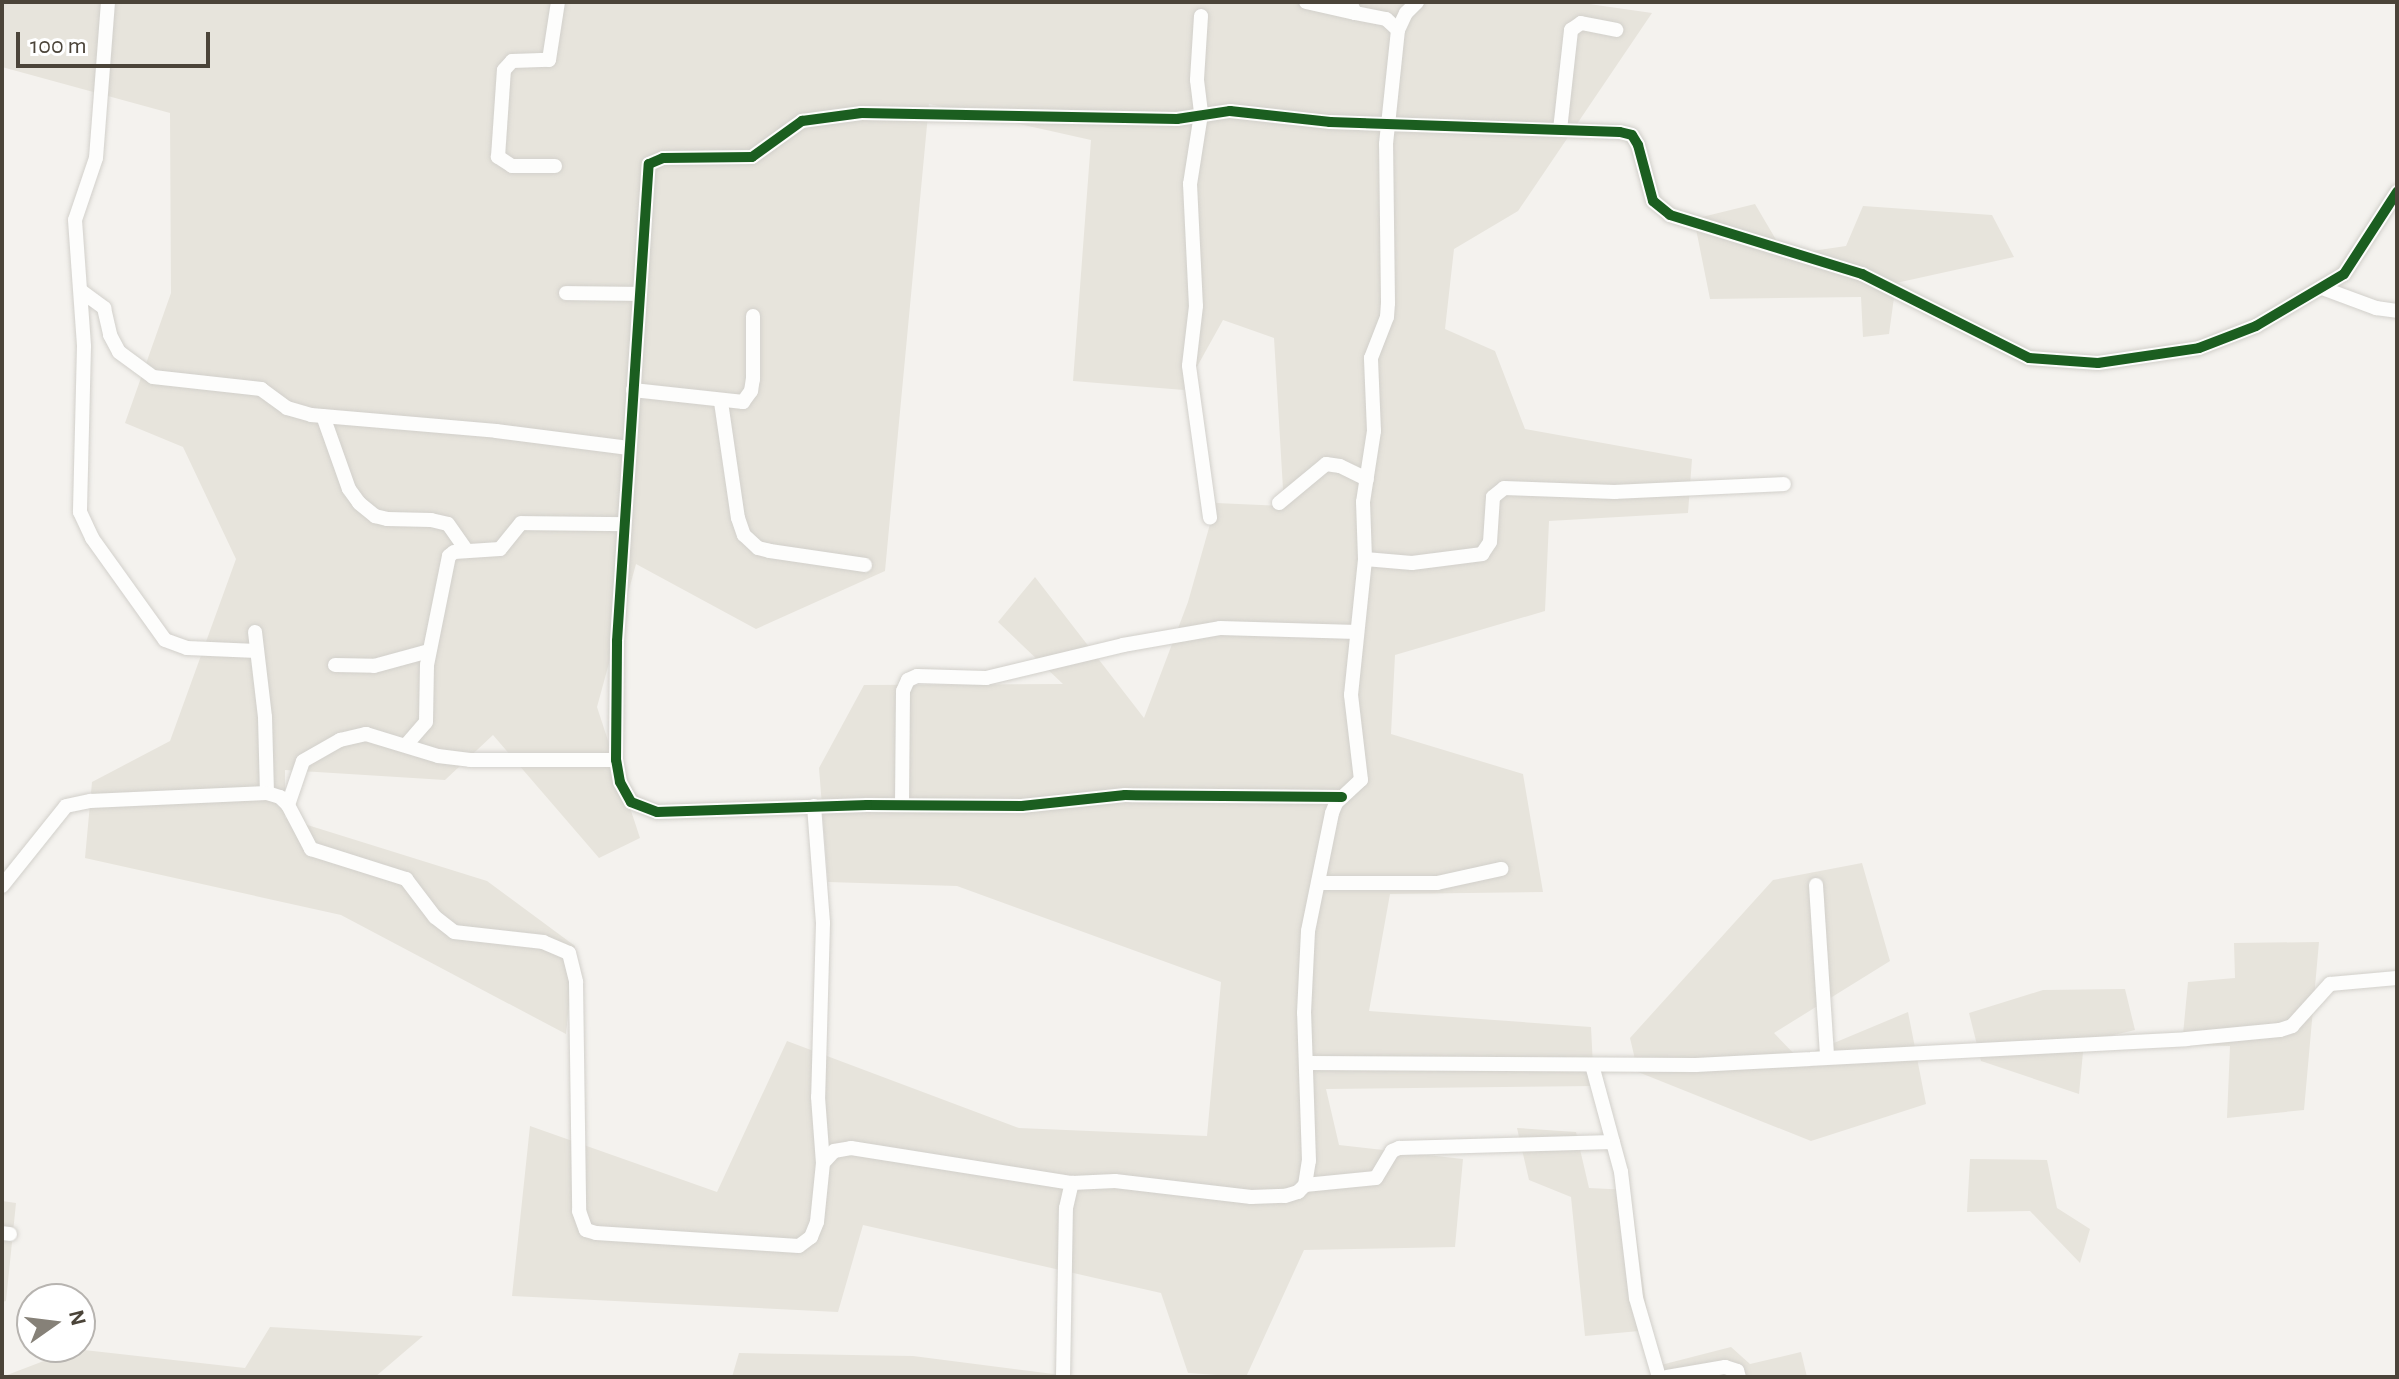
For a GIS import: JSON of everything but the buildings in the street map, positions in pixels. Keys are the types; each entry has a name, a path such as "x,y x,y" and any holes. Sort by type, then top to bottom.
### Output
{"street":[{"path":"108,2 96,158 75,220 84,346 78,498 85,525 165,640 187,648 257,651"},
{"path":"555,166 512,166 498,157 504,70 512,61 549,60 558,2"},
{"path":"1306,2 1353,8 1386,19 1398,30"},
{"path":"823,1163 834,1151 871,1149 1072,1183 1115,1181 1270,1198 1298,1192 1305,1185 1309,1161 1305,969 1332,813 1342,797 1361,780 1351,695 1365,559 1363,502 1374,431 1371,358 1387,317 1385,214 1388,123 1398,30 1406,13 1417,2"},
{"path":"1201,16 1197,90 1201,114 1190,184 1196,306 1189,366 1210,518"},
{"path":"1560,130 1571,30 1581,23 1616,30"},
{"path":"1342,797 1142,795 1022,806 814,806 657,812 631,802 620,782 616,760 624,524 647,174 655,159 752,157 802,121 861,113 1177,119 1230,111 1330,122 1632,135 1638,145 1653,201 1670,215 1862,274 2015,353 2039,360 2098,363 2199,348 2242,334 2351,268 2397,192"},
{"path":"2322,288 2376,308 2397,311"},
{"path":"81,291 104,308 113,344 144,372 163,379 261,389 287,408 323,416 483,430 629,448"},
{"path":"566,293 639,294"},
{"path":"633,390 743,402 751,391 753,316"},
{"path":"721,402 738,518 744,535 758,548 770,551 865,565"},
{"path":"323,416 349,489 359,503 375,516 387,519 431,520 448,524 467,551"},
{"path":"1279,503 1326,464 1340,466 1367,479"},
{"path":"1365,559 1412,563 1482,554 1490,542 1493,497 1504,488 1615,492 1784,484"},
{"path":"406,745 426,722 429,651 446,563 454,552 500,549 515,528 530,521 624,524"},
{"path":"902,805 903,691 908,680 917,676 986,678 1123,645 1220,628 1357,632"},
{"path":"255,632 266,725 267,793"},
{"path":"335,665 374,666 429,651"},
{"path":"288,805 298,770 312,754 340,740 366,734 438,756 470,760 616,760"},
{"path":"2,886 66,806 90,801 267,793 280,797 288,805 311,849 406,879 435,917 454,932 543,942 569,953 576,982 579,1211 586,1230 799,1246 811,1237 817,1222 823,1163 818,1097 823,912 814,806"},
{"path":"1318,883 1437,883 1501,869"},
{"path":"1816,885 1827,1056"},
{"path":"1307,1063 1696,1065 1827,1056 2070,1047 2267,1032 2292,1026 2330,984 2397,978"},
{"path":"1592,1065 1624,1192 1636,1298 1659,1377"},
{"path":"1305,1185 1376,1178 1392,1151 1399,1148 1613,1142"},
{"path":"1063,1377 1066,1208 1072,1183"},
{"path":"1667,1377 1725,1367 1737,1371 1739,1377"}],"shaded area":[{"path":"2,2 1575,2 1652,13 1518,211 1454,249 1445,329 1495,351 1525,429 1692,459 1688,513 1549,521 1545,611 1395,655 1391,734 1523,774 1543,892 1390,894 1369,1011 1591,1027 1594,1086 1326,1089 1339,1145 1463,1159 1455,1247 1304,1250 1246,1377 1188,1373 1161,1293 863,1225 838,1312 512,1296 530,1126 717,1192 787,1041 1019,1128 1207,1136 1221,982 957,886 828,882 819,768 864,685 1063,684 998,622 1035,577 1144,718 1188,602 1216,503 1284,506 1274,338 1223,320 1184,390 1073,381 1091,140 929,104 885,571 756,629 636,564 597,707 640,838 599,858 493,735 445,780 285,770 285,818 487,881 575,946 566,1034 341,915 85,858 92,782 170,741 236,559 183,447 125,423 171,293 170,113 2,67"},
{"path":"1755,204 1785,255 1846,246 1863,206 1992,215 2014,257 1896,283 1889,334 1863,337 1861,297 1710,299 1694,219"},
{"path":"1862,863 1890,961 1774,1033 1798,1058 1908,1012 1926,1104 1811,1141 1638,1072 1630,1038 1773,880"},
{"path":"2319,942 2304,1110 2227,1118 2230,1046 2182,1045 2188,982 2235,978 2234,943"},
{"path":"2125,989 2135,1030 2084,1042 2079,1094 1981,1061 1969,1013 2043,990"},
{"path":"1517,1128 1576,1132 1589,1188 1630,1190 1650,1330 1585,1336 1571,1197 1529,1180"},
{"path":"1970,1159 2047,1160 2057,1208 2090,1229 2080,1263 2030,1211 1967,1212"},
{"path":"2,1201 16,1203 6,1301 2,1302"},
{"path":"270,1327 423,1336 375,1377 2,1377 38,1363 96,1363 96,1351 245,1368"},
{"path":"1731,1347 1750,1364 1801,1352 1807,1377 1654,1377 1653,1367"},
{"path":"739,1353 913,1356 1077,1377 732,1377"}],"cycle path":[{"path":"1342,797 1125,795 1022,806 867,805 657,812 631,802 620,782 616,760 617,641 649,164 663,158 752,157 802,121 861,113 1177,119 1230,111 1330,122 1620,132 1632,135 1638,145 1653,201 1670,215 1862,274 2029,358 2098,363 2199,348 2256,326 2344,274 2397,192"}]}
